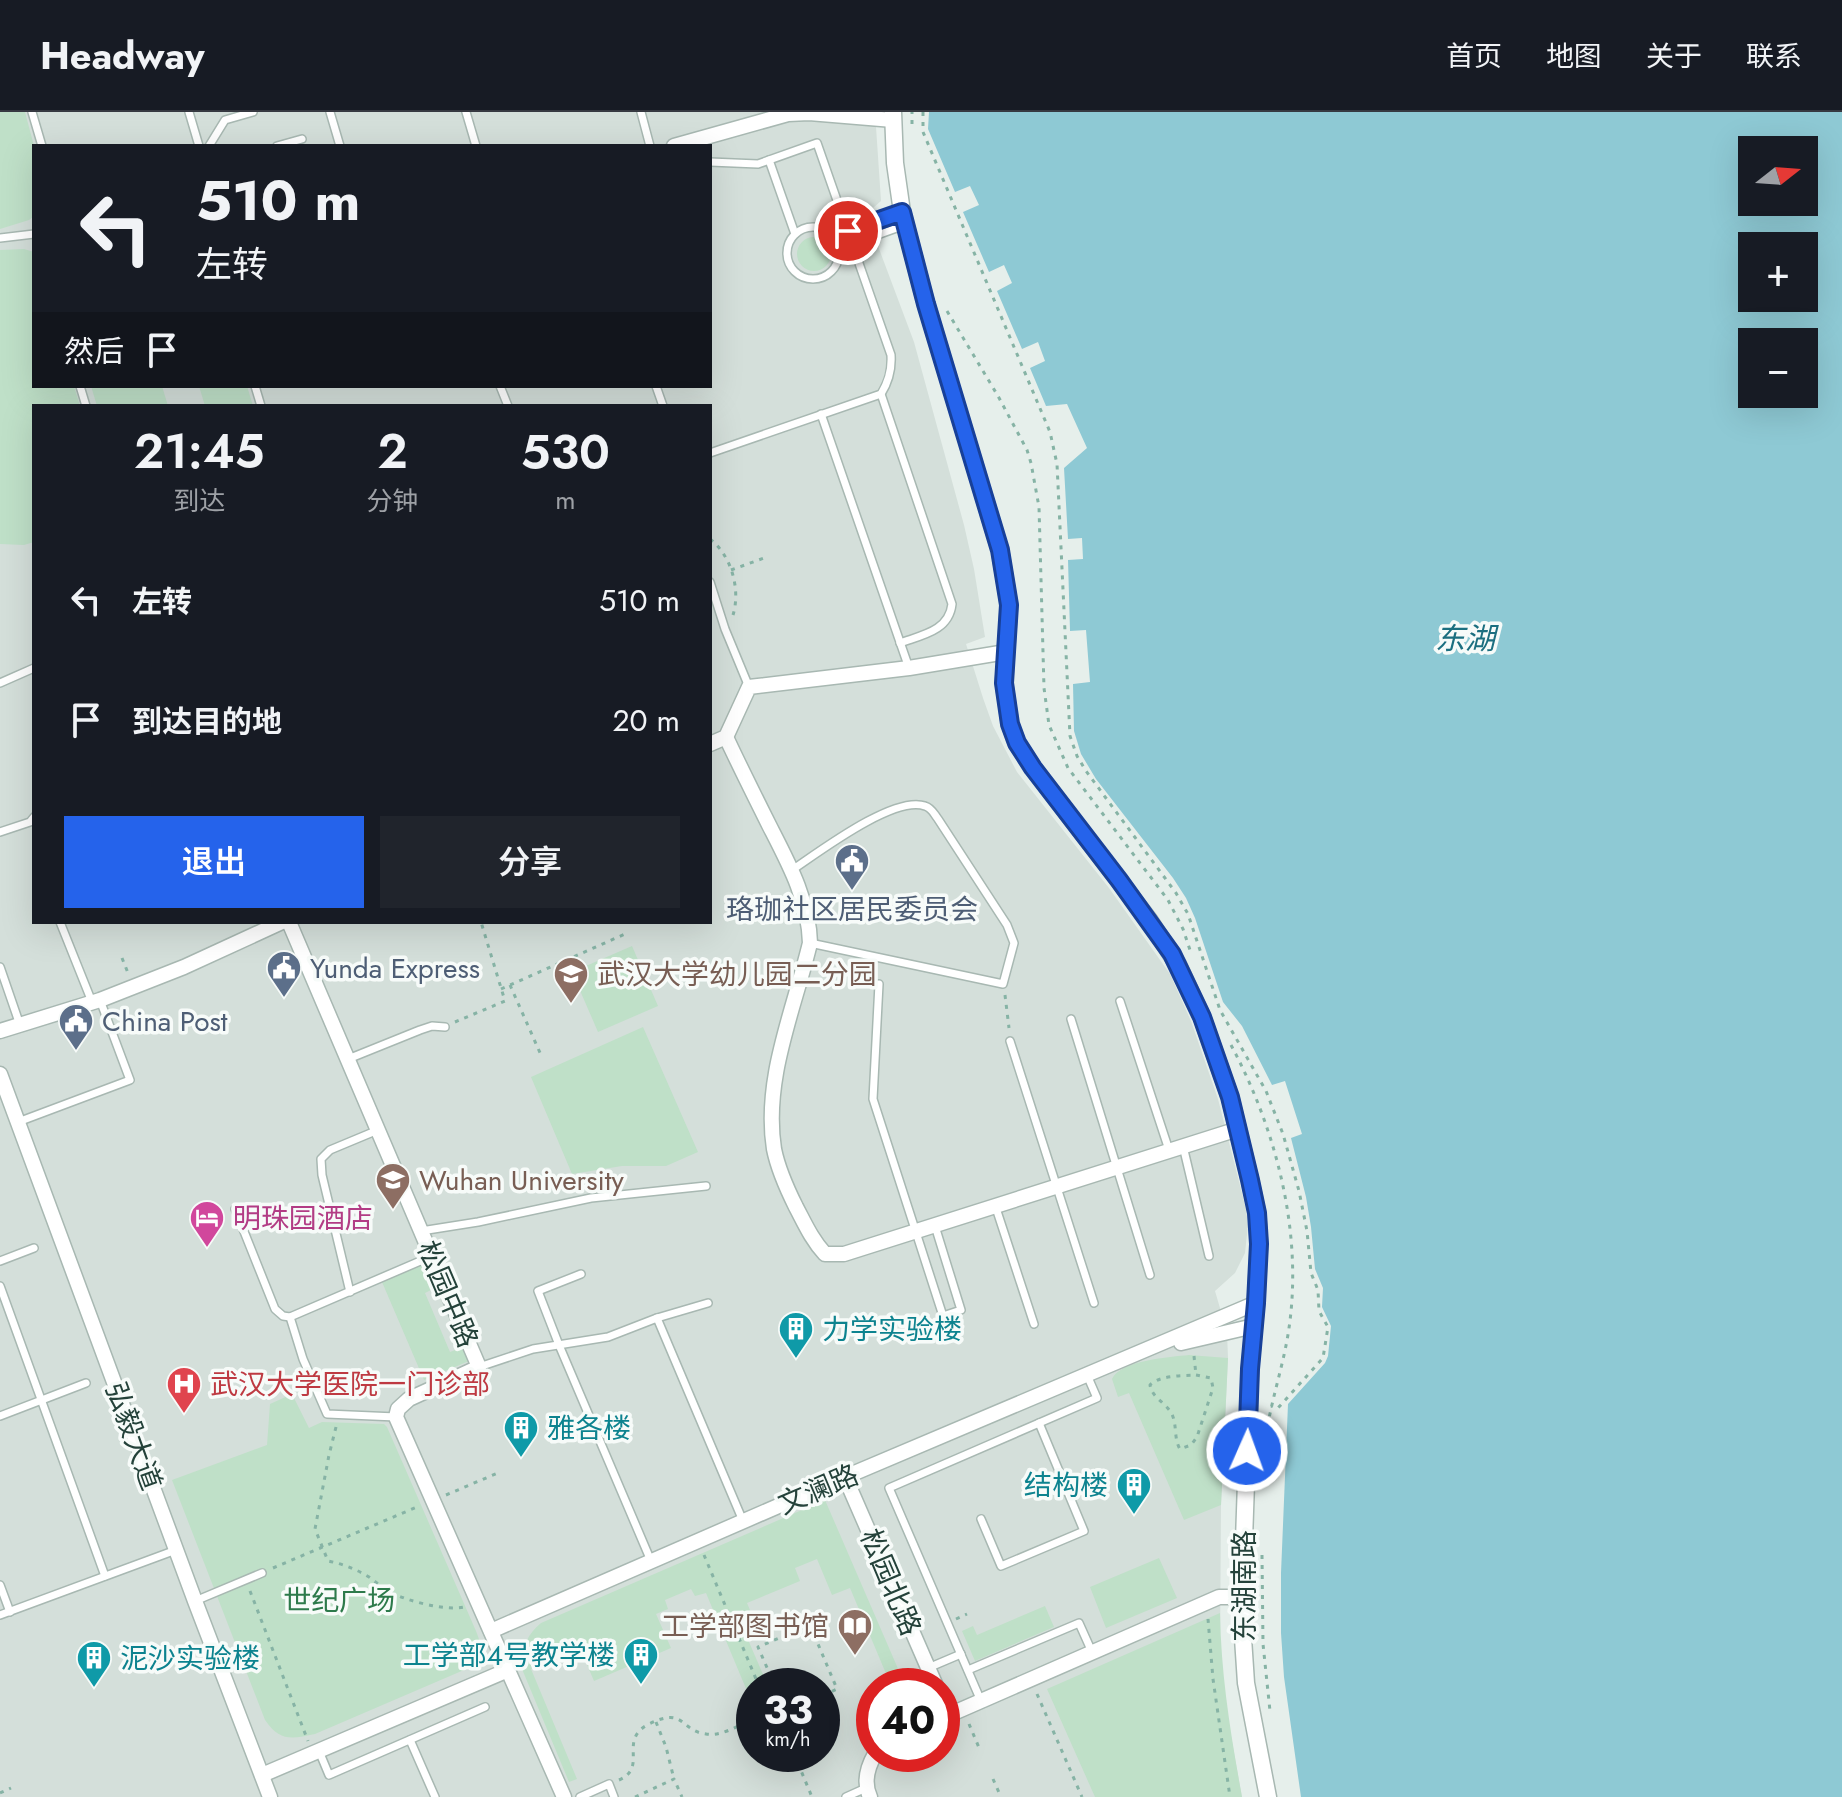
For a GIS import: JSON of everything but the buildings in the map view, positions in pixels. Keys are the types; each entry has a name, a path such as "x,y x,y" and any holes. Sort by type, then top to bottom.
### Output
{"street":[{"path":"681,144 776,116 808,113 893,116"},
{"name":"东湖南路","path":"893,116 898,188 904,218 926,304 1000,550 1009,605 1004,683 1010,724 1017,743 1033,768 1172,954 1202,1017 1230,1097 1257,1213 1259,1244 1250,1369 1242,1597 1246,1683 1268,1797"},
{"path":"712,743 726,737 749,687 909,668 1006,652"},
{"path":"726,737 792,870 810,927 810,943 775,1075 772,1131 775,1153 790,1196 814,1243 825,1254 844,1254 1238,1129"},
{"path":"0,1031 96,1001 184,967 278,924"},
{"name":"松园中路","path":"290,924 479,1367 409,1399 398,1409 396,1417"},
{"name":"弘毅大道","path":"0,1074 270,1797"},
{"name":"文澜路","path":"491,1631 1256,1303"},
{"name":"文澜路","path":"1146,1351 1254,1326"},
{"path":"396,1417 564,1797"},
{"name":"松园北路","path":"845,1477 928,1668"},
{"path":"960,1710 1219,1597 1242,1597"},
{"path":"262,1775 508,1670"},
{"path":"868,1792 869,1772"}],"lane":[{"path":"32,112 41,144"},
{"path":"189,112 198,144"},
{"path":"210,144 225,120 253,112"},
{"path":"330,112 339,144"},
{"path":"466,112 475,144"},
{"path":"641,112 649,144"},
{"path":"284,144 302,139"},
{"path":"712,162 758,164 817,143 891,355 891,373 881,394 952,604 943,625 900,643"},
{"path":"769,160 795,234"},
{"path":"848,231 904,218"},
{"path":"838,245 852,242 904,218"},
{"path":"818,227 832,235 838,245 839,259 829,274 812,280 796,273 790,266 787,249 795,234 802,229 818,227"},
{"path":"0,238 32,234"},
{"path":"712,452 881,394"},
{"path":"821,414 909,668"},
{"path":"712,588 749,687"},
{"path":"0,683 32,669"},
{"path":"792,870 880,814 915,804 924,805 931,809 1012,934 1014,943 1003,984 810,943"},
{"path":"0,832 32,820"},
{"path":"18,1122 130,1080 61,924"},
{"path":"0,967 20,1025"},
{"path":"879,984 873,1099 943,1316 961,1310 934,1225"},
{"path":"1120,1001 1176,1148 1209,1256"},
{"path":"1071,1019 1150,1275"},
{"path":"348,1059 432,1026 445,1027"},
{"path":"1010,1041 1094,1303"},
{"path":"350,1292 322,1175 321,1159 330,1150 378,1130"},
{"path":"421,1231 591,1198 706,1186"},
{"path":"995,1205 1034,1324"},
{"path":"235,1209 280,1315 290,1317 432,1256"},
{"path":"0,1261 34,1248"},
{"path":"581,1274 538,1291 651,1561"},
{"path":"0,1286 105,1576"},
{"path":"479,1367 525,1351 608,1337 708,1303"},
{"path":"290,1317 303,1359 327,1414 396,1417"},
{"path":"657,1318 743,1521"},
{"path":"981,1701 889,1488 1097,1398 1087,1375"},
{"path":"0,1416 86,1383"},
{"path":"981,1519 1001,1566 1084,1531 1039,1423"},
{"path":"0,1615 176,1550"},
{"path":"195,1601 262,1573"},
{"path":"0,1585 10,1612"},
{"path":"968,1670 1079,1623 1092,1652"},
{"path":"928,1668 961,1654"},
{"path":"316,1752 329,1775 485,1707"},
{"path":"410,1740 435,1797"},
{"path":"580,1797 609,1784 614,1797"},
{"path":"846,1797 868,1792"}],"path":[{"path":"923,112 923,132 1054,446 1070,736 1086,771 1176,893 1188,914 1220,1010 1272,1103 1299,1191 1311,1273 1318,1290 1319,1311 1328,1327 1323,1358 1278,1408 1271,1406"},
{"path":"712,541 719,547 731,570 736,605 725,629"},
{"path":"731,570 764,558"},
{"path":"445,1027 505,1001 482,924"},
{"path":"501,989 625,934"},
{"path":"1003,984 1010,1041"},
{"path":"510,985 541,1055"},
{"path":"1181,1376 1211,1378 1213,1388 1197,1437 1191,1445 1180,1449 1174,1418 1151,1392 1150,1385 1157,1379 1181,1376"},
{"path":"340,1415 315,1529 328,1561 351,1567 390,1592 422,1602 457,1608 478,1601"},
{"path":"443,1496 500,1472"},
{"path":"262,1573 421,1505"},
{"path":"698,1541 751,1668"},
{"path":"245,1580 316,1752"},
{"path":"1207,1603 1213,1679 1230,1797"},
{"path":"767,1668 758,1647 810,1625 828,1668"},
{"path":"1030,1680 1082,1797"},
{"path":"609,1784 629,1775 634,1761 635,1737 643,1727 655,1720 672,1717 709,1735 736,1726"},
{"path":"655,1720 682,1797"},
{"path":"960,1725 980,1750"},
{"path":"802,1772 812,1797"},
{"path":"635,1797 674,1779"},
{"path":"993,1779 1001,1797"},
{"path":"0,1793 11,1788"}],"shaded area":[{"name":"Wuhan University","path":"0,112 875,112 881,201 866,214 914,342 964,525 985,637 966,644 983,698 993,726 1017,772 1109,888 1170,974 1191,1021 1218,1099 1246,1209 1245,1253 1235,1273 1215,1291 1227,1332 1228,1358 1221,1505 1220,1652 1242,1797 0,1797"}],"green space":[{"path":"0,112 25,112 33,144 32,218 0,229"},
{"path":"814,237 826,242 831,254 826,266 814,271 802,266 797,254 802,242"},
{"path":"0,250 32,251 32,388 75,388 79,404 32,404 32,543 24,545 0,544"},
{"path":"92,388 163,388 167,404 96,404"},
{"path":"200,388 248,388 252,404 204,404"},
{"path":"632,946 658,1006 598,1032 572,972"},
{"path":"643,1027 698,1152 666,1166 622,1166 572,1174 531,1077"},
{"path":"427,1263 437,1287 425,1293 450,1352 463,1347 469,1361 424,1380 382,1282"},
{"path":"1189,1355 1228,1358 1221,1505 1184,1520 1129,1393 1118,1397 1112,1379 1135,1364"},
{"name":"世纪广场","path":"292,1394 309,1428 322,1422 384,1424 387,1427 476,1631 481,1650 479,1659 471,1667 315,1734 293,1738 276,1732 265,1720 172,1480 267,1445 270,1404"},
{"path":"825,1500 898,1668 884,1668 850,1588 832,1595 817,1559 795,1568 800,1581 747,1603 758,1629 746,1635 760,1668 737,1668 706,1593 695,1596 691,1589 665,1600 668,1609 656,1614 671,1648 594,1681 580,1648 569,1653 565,1643 540,1654 543,1663 531,1669 577,1779 569,1782 522,1669 523,1649 541,1623"},
{"path":"1159,1558 1177,1598 1106,1628 1090,1587"},
{"path":"1045,1606 1054,1627 975,1661 962,1631 973,1626 977,1635"},
{"path":"1220,1613 1224,1683 1242,1797 1095,1797 1047,1689"}],"water":[{"name":"东湖","path":"929,112 1842,112 1842,1797 1301,1797 1281,1633 1288,1404 1325,1363 1331,1326 1322,1307 1323,1288 1315,1269 1306,1197 1291,1138 1302,1134 1285,1081 1272,1085 1242,1026 1223,1002 1186,898 1096,779 1081,754 1074,731 1073,684 1090,682 1086,630 1070,631 1068,560 1083,559 1082,538 1068,539 1064,468 1087,448 1067,404 1046,406 1030,368 1045,361 1038,342 1022,349 997,291 1012,283 1004,265 989,272 963,212 979,205 970,186 955,192 928,129"}],"place":[{"name":"珞珈社区居民委员会","path":"852,892"},
{"name":"Yunda Express","path":"284,999"},
{"name":"武汉大学幼儿园二分园","path":"571,1005"},
{"name":"China Post","path":"76,1052"},
{"name":"Wuhan University","path":"393,1211"},
{"name":"明珠园酒店","path":"207,1249"},
{"name":"力学实验楼","path":"796,1360"},
{"name":"武汉大学医院一门诊部","path":"184,1415"},
{"name":"雅各楼","path":"521,1459"},
{"name":"结构楼","path":"1134,1516"},
{"name":"工学部图书馆","path":"855,1657"},
{"name":"工学部4号教学楼","path":"641,1686"},
{"name":"泥沙实验楼","path":"94,1689"}],"route":[{"path":"848,231 902,212 926,304 1000,550 1009,605 1004,683 1010,724 1017,743 1172,954 1202,1017 1230,1097 1257,1213 1259,1244 1247,1451"}]}
